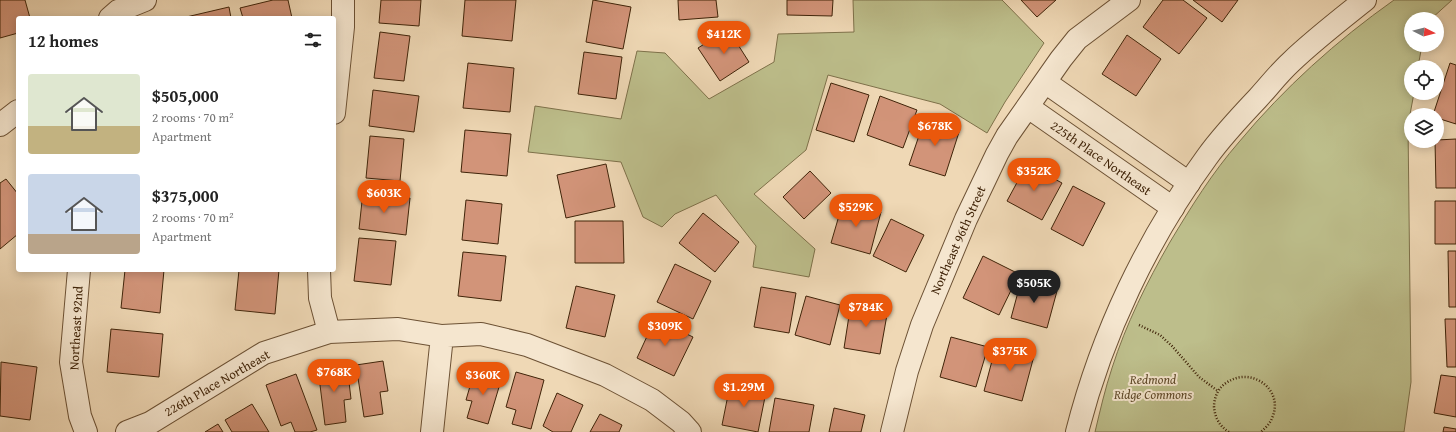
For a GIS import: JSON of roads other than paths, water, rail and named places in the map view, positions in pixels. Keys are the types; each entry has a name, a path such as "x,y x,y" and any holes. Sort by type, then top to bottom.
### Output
{"street":[{"path":"112,16 118,11 145,0"},
{"path":"336,94 343,27 343,0"},
{"name":"Northeast 96th Street","path":"892,432 906,371 914,348 966,219 1004,142 1045,82 1077,39 1129,0"},
{"path":"1077,432 1091,380 1115,317 1146,254 1173,208 1207,156 1290,62 1365,0"},
{"path":"1045,82 1189,183"},
{"name":"225th Place Northeast","path":"1028,107 1173,208"},
{"path":"0,125 16,112"},
{"name":"Northeast 92nd","path":"79,272 71,362 80,416 86,432"},
{"path":"319,272 320,298 329,332"},
{"name":"226th Place Northeast","path":"127,432 150,423 264,354 329,332 398,329 442,336 482,334 527,344 605,375 652,400 681,422 690,432"},
{"path":"432,432 442,336"}],"park label":[{"name":"Redmond Ridge Commons","path":"1153,386"}]}
